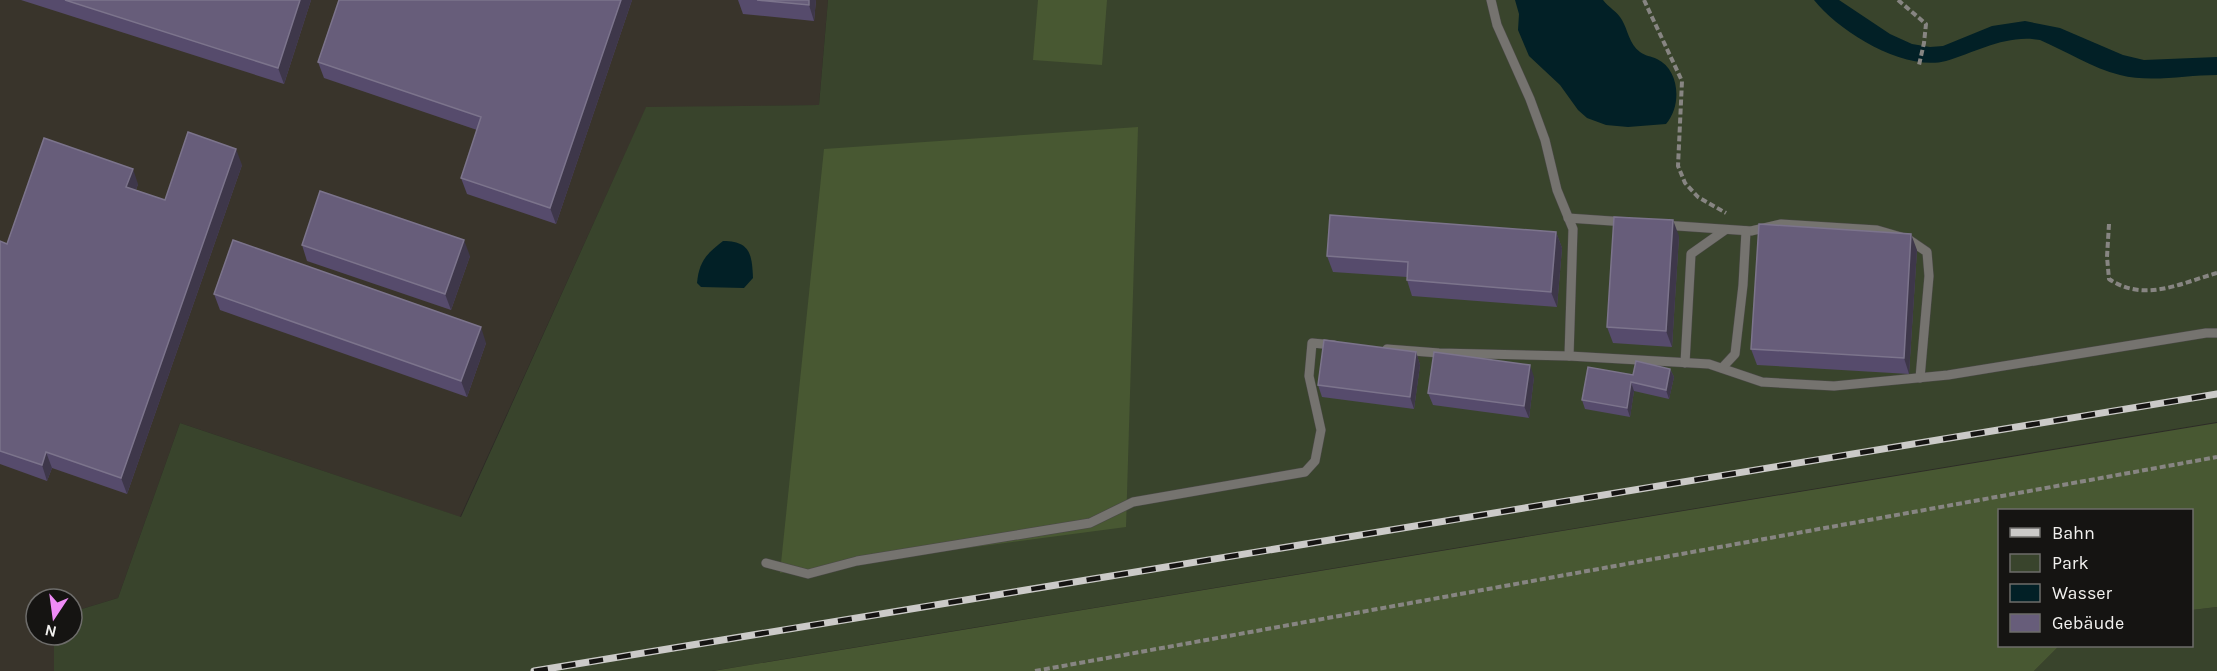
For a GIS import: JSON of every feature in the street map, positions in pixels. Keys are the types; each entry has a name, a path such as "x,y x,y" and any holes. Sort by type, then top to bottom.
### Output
{"lane":[{"path":"1491,0 1497,25 1530,99 1545,140 1557,190 1573,229 1569,356"},
{"path":"1568,218 1636,223"},
{"path":"1658,225 1746,231 1780,224 1877,230 1908,239 1927,252 1929,276 1920,378"},
{"path":"1685,363 1691,255 1725,230"},
{"path":"1722,368 1735,354 1743,285 1746,231"},
{"path":"1381,348 1439,353 1569,356 1708,364 1762,382 1834,386 1920,378 2217,333"},
{"path":"766,562 808,574 857,561 1090,523 1133,502 1305,472 1315,461 1321,430 1309,376 1312,343 1346,346"}],"path":[{"path":"1644,0 1682,81 1678,166 1685,183 1698,197 1714,208 1736,218 1746,231"},
{"path":"1898,0 1926,24 1919,65"},
{"path":"2109,224 2107,269 2109,279 2118,285 2130,290 2147,292 2164,290 2217,273"},
{"path":"1035,671 2217,457"}],"shaded area":[{"path":"0,0 828,0 819,105 646,108 460,517 180,423 118,598 84,608 84,587 24,587 24,647 54,647 54,671 0,671"}],"green space":[{"path":"828,0 2217,0 2217,422 712,671 54,671 54,647 84,647 84,608 118,598 180,423 461,517 646,107 819,105"},
{"path":"1038,0 1107,0 1102,65 1033,60"},
{"path":"1138,127 1126,527 780,573 824,149"},
{"path":"2217,423 2217,607 2193,610 2193,509 1998,509 1998,647 2058,647 2034,671 713,671"},
{"path":"2217,607 2217,671 2034,671 2058,647 2193,647 2193,610"}],"water":[{"path":"1515,0 1603,0 1620,17 1636,49 1665,64 1670,71 1676,89 1676,98 1675,108 1666,124 1628,127 1606,125 1587,118 1578,110 1560,85 1529,56 1518,30 1519,14"},
{"path":"1814,0 1839,0 1890,34 1912,44 1930,47 1943,46 1992,26 2025,21 2060,28 2123,55 2144,60 2217,57 2217,75 2156,79 2120,75 2099,68 2040,40 2027,39 2003,42 1946,61 1930,63 1912,61 1874,47 1856,36 1839,25"},
{"path":"723,241 739,243 748,250 752,262 753,278 744,288 701,287 697,283 704,259"}],"building":[{"path":"65,0 300,0 278,68"},
{"path":"339,0 621,0 550,208 461,178 481,117 318,62"},
{"path":"757,0 809,0 809,5"},
{"path":"188,132 236,149 121,478 46,452 42,465 0,451 0,241 7,244 44,138 133,169 126,187 165,200"},
{"path":"320,191 464,240 445,294 302,245"},
{"path":"1330,215 1556,232 1551,292 1407,280 1408,262 1327,256"},
{"path":"1614,217 1673,220 1666,331 1607,327"},
{"path":"1759,224 1911,234 1904,358 1751,349"},
{"path":"233,240 481,327 461,381 214,294"},
{"path":"1324,340 1416,352 1410,397 1318,385"},
{"path":"1434,352 1530,365 1524,406 1428,393"},
{"path":"1636,361 1670,369 1666,390 1631,382 1627,408 1582,400 1588,367 1633,375"}],"railway":[{"path":"534,671 2217,394"}]}
